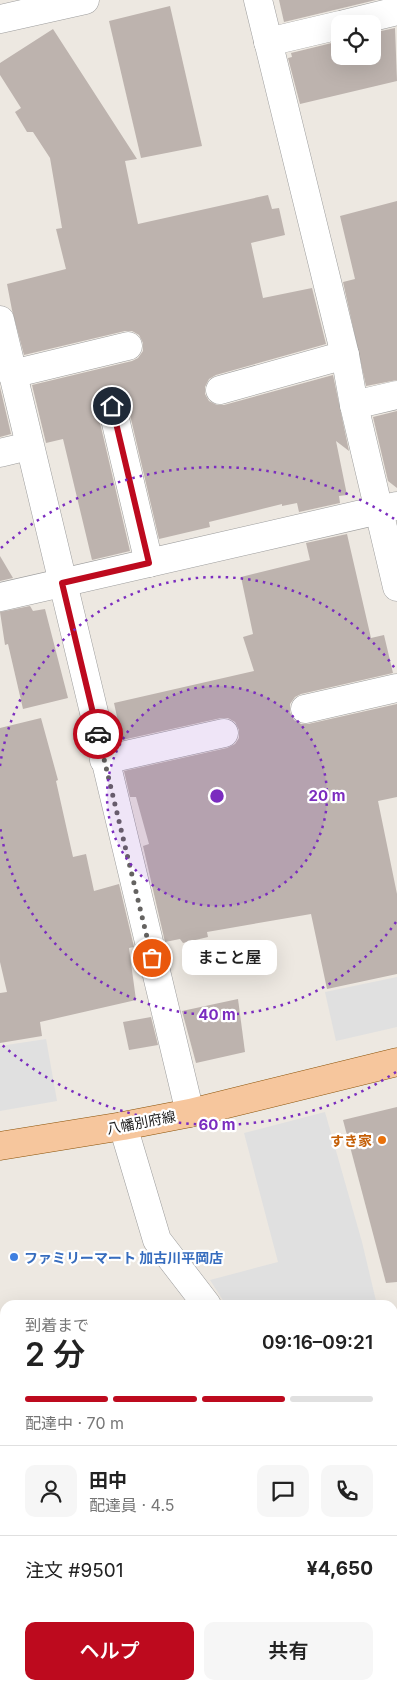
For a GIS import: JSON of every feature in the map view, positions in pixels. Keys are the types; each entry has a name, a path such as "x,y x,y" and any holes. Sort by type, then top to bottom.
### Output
{"main road":[{"name":"八幡別府線","path":"0,1146 123,1126 190,1112 397,1062"}],"street":[{"path":"0,19 85,0"},
{"path":"258,0 345,355 354,405 389,508 397,587"},
{"path":"381,15 397,11"},
{"path":"268,42 331,27"},
{"path":"0,320 7,366 30,446 190,1112"},
{"path":"7,366 128,346"},
{"path":"220,390 345,355"},
{"path":"354,405 397,395"},
{"path":"112,406 149,563"},
{"path":"0,453 30,446"},
{"path":"0,597 389,508"},
{"path":"305,709 397,688"},
{"path":"104,760 224,733"},
{"path":"123,1126 157,1240 203,1300"}],"shaded area":[{"path":"397,977 397,1027 336,1041 325,992"},
{"path":"46,1039 57,1101 0,1111 0,1046"},
{"path":"325,1112 362,1242 376,1300 223,1300 210,1280 278,1262 244,1133"}],"building":[{"path":"279,0 376,0 284,22"},
{"path":"170,6 202,146 141,158 109,21"},
{"path":"395,28 397,81 300,104 288,58 292,57 291,53 331,43 331,65 381,65 381,31"},
{"path":"53,29 137,159 125,161 138,224 268,195 272,209 279,208 285,235 251,243 263,298 312,288 326,344 216,375 209,379 205,387 205,394 209,401 217,405 224,405 333,375 349,451 336,441 347,495 339,496 340,503 299,512 297,503 282,506 282,504 209,522 210,527 159,539 127,402 123,395 117,391 109,391 101,395 97,402 97,410 130,551 92,560 63,439 46,443 32,385 132,361 138,358 143,351 143,343 139,335 132,331 125,331 24,355 7,284 66,269 56,229 62,228 50,158 33,132 27,132 15,112 21,108 0,75 0,63"},
{"path":"397,201 397,380 366,386 343,282 355,279 340,216"},
{"path":"0,387 11,434 0,437"},
{"path":"397,411 397,488 388,481 373,417"},
{"path":"347,534 371,638 384,635 393,673 301,694 295,697 290,704 290,712 294,720 301,724 308,724 397,704 397,797 378,801 397,894 397,974 327,989 311,914 207,932 208,937 183,943 180,939 165,942 143,846 149,844 136,797 130,797 124,771 227,748 235,744 239,738 239,730 235,722 228,718 221,718 122,740 114,703 254,671 243,637 253,634 241,577 310,560 306,543"},
{"path":"0,556 13,578 0,581"},
{"path":"30,606 33,611 45,609 68,698 23,709 8,644 5,645 0,612"},
{"path":"41,718 58,780 56,781 73,857 86,854 94,891 119,884 134,947 129,948 136,1000 40,1022 42,1036 0,1043 0,993 7,992 0,962 0,728"},
{"path":"238,999 245,1052 196,1063 182,1011"},
{"path":"151,1017 158,1045 129,1050 123,1022"},
{"path":"397,1107 397,1282 386,1283 343,1120"}],"way so far":[{"path":"98,734 152,958"}],"place":[{"name":"まこと屋","path":"152,958"},
{"name":"すき家","path":"382,1140"},
{"name":"ファミリーマート 加古川平岡店","path":"14,1257"}],"route":[{"path":"98,734 62,583 149,563 112,406"}]}
